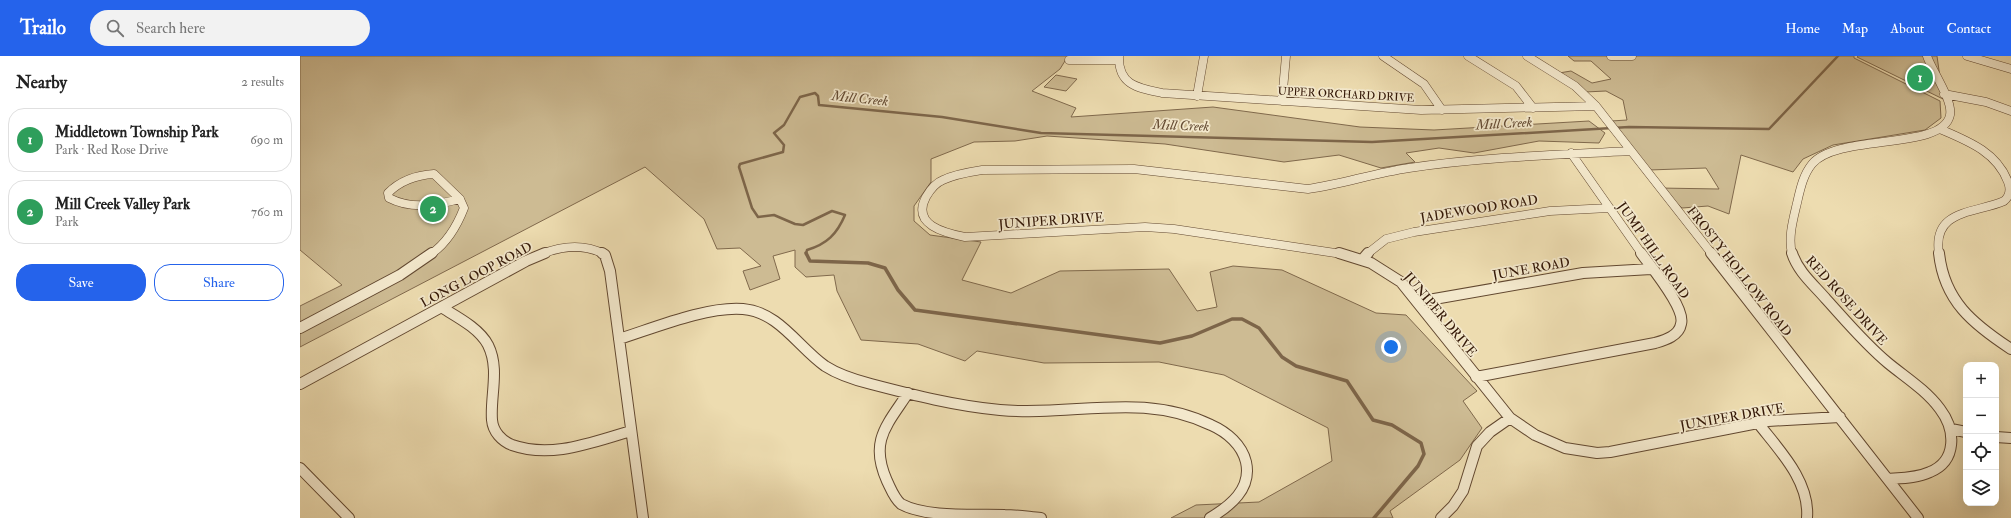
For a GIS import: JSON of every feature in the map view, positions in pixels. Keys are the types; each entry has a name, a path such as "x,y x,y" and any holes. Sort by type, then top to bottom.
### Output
{"street":[{"path":"1197,96 1204,56"},
{"path":"1282,101 1286,56"},
{"path":"1383,56 1426,85 1434,94 1442,110"},
{"path":"1468,56 1516,86 1533,108"},
{"name":"FROSTY HOLLOW ROAD","path":"1527,56 1575,86 1596,106 1616,134 1918,518"},
{"path":"1611,56 1632,56"},
{"path":"1927,56 1950,111 1946,124 1940,129 1985,151 1997,161 2006,172 2010,190 2010,196 2007,200 1993,206 1969,211 1950,219 1940,233 1938,246 1944,279 1958,304 1981,327 2011,349"},
{"path":"1967,56 2011,69"},
{"path":"1069,60 1118,58"},
{"name":"UPPER ORCHARD DRIVE","path":"1118,58 1118,70 1121,75 1136,86 1162,93 1442,110 1596,106"},
{"path":"1944,94 1986,102 2011,111"},
{"name":"RED ROSE DRIVE","path":"1888,479 1919,476 1942,466 1953,446 1951,429 1940,408 1923,390 1880,356 1858,335 1802,271 1792,254 1790,231 1801,188 1809,168 1816,159 1830,151 1853,145 1924,136 1940,129"},
{"name":"JUNIPER DRIVE","path":"1630,151 1475,159 1407,168 1336,185 1308,189 1134,169 982,170 962,173 942,180 930,190 922,205 923,216 930,226 944,233 965,237 1126,227 1157,227 1325,251 1362,260 1393,276 1408,289 1476,377 1510,418 1535,435 1553,444 1576,451 1597,453 1636,448 1758,423 1840,417"},
{"name":"JUMP HILL ROAD","path":"1476,377 1655,343 1674,336 1680,329 1682,322 1680,311 1571,153"},
{"path":"300,328 400,275 437,250 456,227 464,208 460,196 434,174 423,174 406,179 394,186 388,193 388,198 398,204 420,206 460,199"},
{"name":"JADEWOOD ROAD","path":"1362,260 1381,242 1396,236 1414,232 1550,211 1609,208"},
{"name":"LONG LOOP ROAD","path":"300,384 534,257 557,249 584,248 604,254 607,260 619,339 643,518"},
{"name":"JUNE ROAD","path":"1417,302 1583,273 1651,269"},
{"path":"441,307 478,333 489,346 493,361 492,421 495,432 503,441 525,449 545,451 579,446 631,431"},
{"path":"619,339 719,310 751,310 761,313 772,320 818,360 831,369 852,378 908,394 984,409 1041,412 1141,406 1176,410 1200,419 1225,433 1241,450 1246,469 1246,481 1237,499 1228,507 1210,518"},
{"path":"908,394 883,431 878,447 883,472 893,494 900,503 911,510 931,516 1005,516 1041,518"},
{"path":"1441,518 1453,506 1464,488 1471,459 1479,442 1487,434 1510,418"},
{"path":"1758,423 1800,482 1808,502 1809,511 1807,518"},
{"path":"1951,429 1963,431"},
{"path":"1999,437 2011,438"},
{"path":"300,468 349,518"}],"shaded area":[{"path":"300,56 1068,56 1060,69 1032,91 1076,108 1071,117 1213,107 1360,127 1434,130 1589,121 1605,133 1599,143 1539,141 1474,153 1439,148 1406,153 1415,162 1381,168 1339,155 1284,162 1165,144 1047,136 1015,141 974,142 931,159 931,182 914,206 914,221 930,235 981,242 962,280 1011,293 1060,271 1169,269 1197,311 1217,307 1210,272 1233,266 1282,270 1376,313 1406,315 1477,391 1463,401 1482,428 1460,460 1390,511 1393,518 1171,518 1196,505 1259,502 1332,461 1328,428 1224,375 1159,362 1044,363 977,351 965,361 918,344 861,340 837,291 834,275 806,277 795,267 795,250 773,256 780,279 750,290 743,271 761,266 740,248 717,249 704,219 645,167 300,347 300,306 342,285 300,250"},
{"path":"1568,56 1854,56 1854,58 1940,101 1941,118 1925,130 1833,145 1803,159 1793,172 1741,155 1729,214 1708,206 1682,208 1659,188 1719,189 1706,168 1649,170 1611,121 1627,120 1623,100 1606,91 1585,92 1559,73 1571,71 1592,83 1611,79 1591,61 1574,61"},
{"path":"1937,56 1943,99 1857,57"},
{"path":"1056,75 1077,79 1066,91 1044,87"}],"waterway":[{"name":"Mill Creek","path":"806,253 807,250 820,245 835,233 845,215 832,211 803,225 795,224 774,215 758,217 752,208 739,167 740,164 783,152 784,145 774,133 784,125 800,97 815,93 818,96 819,105 942,117 1041,133 1372,142 1629,127 1769,129 1838,56"},
{"name":"Mill Creek","path":"806,253 810,261 868,263 885,268 898,290 915,310 1160,343 1192,336 1232,319 1242,319 1259,328 1282,357 1296,366 1347,381 1373,420 1392,425 1421,443 1424,454 1418,466 1374,518"}],"place":[{"name":"Middletown Township Park","path":"1920,78"},
{"name":"Mill Creek Valley Park","path":"433,209"}]}
